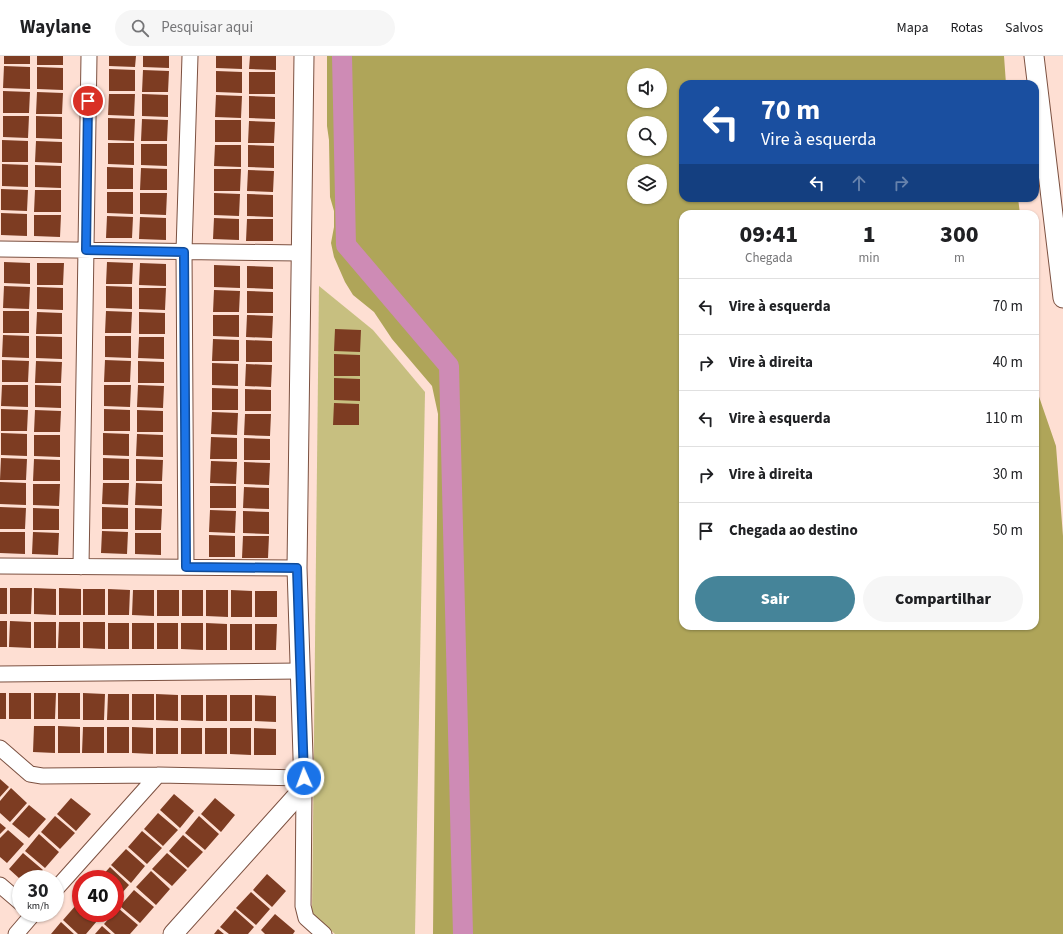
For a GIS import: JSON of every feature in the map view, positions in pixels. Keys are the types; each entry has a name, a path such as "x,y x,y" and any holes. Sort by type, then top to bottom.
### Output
{"street":[{"path":"81,567 89,56"},
{"path":"186,567 184,252 190,56"},
{"path":"304,56 297,568 304,783 303,906 306,918 323,934"},
{"path":"1034,56 1037,80"},
{"path":"1039,98 1063,298"},
{"path":"0,249 302,253"},
{"path":"0,566 297,568"},
{"path":"0,674 300,671"},
{"path":"0,748 30,774 42,776 158,775 304,783"},
{"path":"64,880 158,775"},
{"path":"173,934 304,783"},
{"path":"0,885 12,895"},
{"path":"16,934 26,922"}],"shaded area":[{"path":"327,56 1004,56 1006,80 679,80 679,202 1018,202 1020,210 679,210 679,630 1039,630 1039,397 1056,446 1063,536 1063,934 433,934 438,414 432,386 392,339 374,312 353,295 345,282 334,257 331,243 334,227 334,211 330,197 329,140 327,126"},
{"path":"319,286 373,330 425,392 415,934 335,934 312,914"}],"building":[{"path":"4,56 30,56 30,64 4,64"},
{"path":"37,56 63,56 63,65 37,65"},
{"path":"109,56 136,56 135,67 109,66"},
{"path":"143,56 169,56 169,68 143,67"},
{"path":"216,56 242,56 242,69 216,68"},
{"path":"250,56 276,56 276,70 249,69"},
{"path":"4,66 30,67 30,89 3,88"},
{"path":"37,67 63,68 63,90 37,89"},
{"path":"109,69 135,70 135,91 109,91"},
{"path":"143,70 169,71 168,92 142,92"},
{"path":"216,71 242,72 242,93 216,92"},
{"path":"249,72 275,72 275,94 249,94"},
{"path":"3,91 30,92 29,113 3,113"},
{"path":"37,92 63,93 62,114 36,114"},
{"path":"109,94 135,94 134,116 108,115"},
{"path":"142,94 168,95 168,117 142,116"},
{"path":"216,95 242,96 241,118 215,117"},
{"path":"249,96 275,97 275,119 249,118"},
{"path":"3,116 29,116 28,138 3,137"},
{"path":"36,116 62,117 62,139 36,138"},
{"path":"108,118 135,119 134,141 108,140"},
{"path":"142,119 168,120 167,141 141,141"},
{"path":"215,120 241,120 241,142 215,142"},
{"path":"249,121 275,122 274,143 248,143"},
{"path":"2,140 28,141 28,162 2,162"},
{"path":"36,141 62,142 62,163 35,162"},
{"path":"108,143 134,143 134,165 108,164"},
{"path":"141,144 167,144 167,166 141,165"},
{"path":"215,145 241,145 241,167 214,166"},
{"path":"248,145 274,146 274,168 248,167"},
{"path":"2,164 28,165 28,187 2,186"},
{"path":"35,165 61,166 61,188 35,187"},
{"path":"107,167 133,168 133,189 107,189"},
{"path":"141,168 167,169 167,190 140,190"},
{"path":"214,169 241,169 240,191 214,191"},
{"path":"248,170 274,171 273,192 247,191"},
{"path":"1,189 28,190 27,211 1,210"},
{"path":"35,190 61,190 61,212 34,212"},
{"path":"107,192 133,192 133,214 107,213"},
{"path":"140,193 167,193 166,215 140,214"},
{"path":"214,193 240,194 239,216 214,215"},
{"path":"247,194 273,195 273,217 247,216"},
{"path":"1,213 27,214 27,236 1,235"},
{"path":"34,215 61,215 60,237 34,236"},
{"path":"107,216 133,217 132,238 106,238"},
{"path":"140,217 166,218 166,240 139,239"},
{"path":"214,218 239,219 239,240 213,239"},
{"path":"247,219 273,219 273,241 246,241"},
{"path":"4,262 30,263 30,284 4,283"},
{"path":"107,262 133,263 132,284 106,284"},
{"path":"37,263 64,263 63,285 37,285"},
{"path":"140,263 166,264 166,286 139,285"},
{"path":"214,265 240,266 240,288 214,287"},
{"path":"247,266 273,267 273,289 247,288"},
{"path":"4,286 30,287 29,309 3,308"},
{"path":"106,286 132,287 132,309 106,308"},
{"path":"37,287 63,288 63,310 37,309"},
{"path":"139,288 166,288 165,310 139,309"},
{"path":"214,290 240,291 239,312 213,312"},
{"path":"247,291 273,292 273,313 247,313"},
{"path":"3,311 29,311 29,333 3,333"},
{"path":"106,311 132,312 131,333 105,333"},
{"path":"37,312 62,313 62,334 36,334"},
{"path":"139,312 165,313 165,334 139,334"},
{"path":"213,315 239,315 239,337 213,336"},
{"path":"247,315 273,316 272,338 246,337"},
{"path":"335,329 361,330 360,352 334,351"},
{"path":"3,335 29,336 29,358 2,357"},
{"path":"36,336 62,337 62,359 36,358"},
{"path":"105,336 131,336 131,358 105,357"},
{"path":"139,337 164,337 164,359 138,358"},
{"path":"213,339 239,340 239,361 212,361"},
{"path":"246,340 272,341 272,362 246,362"},
{"path":"334,354 360,355 360,376 334,376"},
{"path":"2,360 29,361 28,382 2,382"},
{"path":"105,360 131,361 130,382 104,382"},
{"path":"36,361 62,362 61,383 35,383"},
{"path":"138,361 164,362 164,383 138,383"},
{"path":"212,363 238,364 238,386 212,385"},
{"path":"246,364 272,365 271,387 245,386"},
{"path":"334,378 360,379 360,401 334,400"},
{"path":"2,385 28,385 28,407 1,406"},
{"path":"35,385 61,386 61,408 35,407"},
{"path":"104,385 131,385 130,407 104,406"},
{"path":"138,385 164,386 163,408 137,407"},
{"path":"212,388 238,389 238,410 212,410"},
{"path":"245,389 271,390 271,411 245,411"},
{"path":"334,403 359,404 359,425 333,425"},
{"path":"1,409 28,410 27,431 1,431"},
{"path":"104,409 130,410 130,431 104,431"},
{"path":"35,410 61,411 60,432 34,432"},
{"path":"137,410 163,411 163,432 137,432"},
{"path":"212,412 238,413 237,435 211,434"},
{"path":"245,414 271,414 270,436 244,435"},
{"path":"1,433 27,434 27,456 1,455"},
{"path":"103,433 129,434 129,456 103,455"},
{"path":"137,434 163,435 163,457 136,456"},
{"path":"34,435 60,435 60,457 34,456"},
{"path":"211,437 237,438 237,459 210,459"},
{"path":"244,438 270,439 270,460 244,460"},
{"path":"1,458 27,459 26,480 0,480"},
{"path":"103,458 129,459 129,480 103,480"},
{"path":"34,459 60,460 60,481 33,481"},
{"path":"136,459 163,460 162,481 136,481"},
{"path":"211,461 237,462 236,484 210,483"},
{"path":"244,462 270,463 269,485 244,484"},
{"path":"0,482 26,483 26,505 0,504"},
{"path":"103,483 129,483 128,505 102,504"},
{"path":"136,483 162,484 162,506 135,505"},
{"path":"33,484 60,484 59,506 33,505"},
{"path":"210,486 236,486 236,508 210,508"},
{"path":"244,487 269,488 269,509 243,508"},
{"path":"0,507 26,508 25,529 0,529"},
{"path":"102,507 128,508 128,529 102,529"},
{"path":"33,508 59,509 59,530 33,530"},
{"path":"135,508 162,509 161,530 135,530"},
{"path":"210,510 236,511 235,533 209,532"},
{"path":"243,511 269,512 269,534 243,533"},
{"path":"102,531 128,532 127,554 101,553"},
{"path":"0,532 25,532 25,554 0,553"},
{"path":"33,532 59,533 58,555 32,554"},
{"path":"135,533 161,533 161,555 135,554"},
{"path":"209,535 235,536 235,557 209,557"},
{"path":"243,536 269,536 268,558 242,558"},
{"path":"0,588 7,588 7,614 0,614"},
{"path":"10,588 32,588 31,614 10,614"},
{"path":"34,588 56,589 56,615 34,614"},
{"path":"59,588 81,589 81,615 59,615"},
{"path":"83,589 105,589 105,615 83,615"},
{"path":"108,589 130,590 129,615 108,615"},
{"path":"133,590 154,590 154,616 132,615"},
{"path":"157,590 179,590 179,616 157,616"},
{"path":"182,590 203,590 203,616 182,616"},
{"path":"206,590 228,590 228,617 206,616"},
{"path":"231,590 252,591 252,617 231,617"},
{"path":"255,591 277,591 277,617 255,617"},
{"path":"0,621 7,621 7,647 0,647"},
{"path":"10,621 31,622 31,648 9,647"},
{"path":"34,622 56,622 56,648 34,648"},
{"path":"59,622 80,622 80,648 58,648"},
{"path":"83,622 105,622 105,649 83,648"},
{"path":"108,623 129,623 129,649 108,649"},
{"path":"132,623 154,623 154,649 132,649"},
{"path":"157,623 178,623 178,649 157,649"},
{"path":"181,623 203,623 203,650 181,649"},
{"path":"206,623 227,624 227,650 206,650"},
{"path":"230,624 252,624 252,650 230,650"},
{"path":"255,624 277,624 276,650 255,650"},
{"path":"0,693 6,693 6,719 0,719"},
{"path":"9,693 31,693 31,719 9,719"},
{"path":"34,693 56,693 55,719 34,719"},
{"path":"58,693 80,693 80,719 58,719"},
{"path":"83,693 105,694 104,720 83,720"},
{"path":"108,694 129,694 129,720 107,720"},
{"path":"132,694 154,694 154,720 132,720"},
{"path":"156,694 178,695 178,721 156,720"},
{"path":"181,695 203,695 203,721 181,720"},
{"path":"206,695 227,695 227,721 206,721"},
{"path":"230,695 252,695 252,721 230,721"},
{"path":"255,695 276,696 276,722 255,721"},
{"path":"34,726 55,726 55,753 33,752"},
{"path":"58,726 80,727 80,753 58,753"},
{"path":"83,727 104,727 104,753 82,753"},
{"path":"107,727 129,727 129,753 107,753"},
{"path":"132,727 153,728 153,754 132,753"},
{"path":"156,728 178,728 178,754 156,754"},
{"path":"181,728 202,728 202,754 181,754"},
{"path":"205,728 227,728 227,754 205,754"},
{"path":"230,728 251,728 251,755 230,754"},
{"path":"254,728 276,729 276,755 254,755"},
{"path":"0,779 9,787 0,797"},
{"path":"11,788 27,803 10,822 0,813 0,801"},
{"path":"174,794 194,811 180,828 160,810"},
{"path":"71,798 91,814 76,831 57,814"},
{"path":"215,798 235,815 221,832 201,814"},
{"path":"29,805 46,819 29,838 12,824"},
{"path":"158,813 178,830 163,846 144,829"},
{"path":"55,816 75,833 60,849 41,832"},
{"path":"199,816 219,834 205,850 185,833"},
{"path":"0,823 6,828 0,834"},
{"path":"8,830 24,844 7,863 0,857 0,838"},
{"path":"142,831 162,848 147,864 128,847"},
{"path":"39,834 59,852 45,868 25,851"},
{"path":"183,835 203,852 188,868 169,851"},
{"path":"126,849 145,866 131,883 124,877 124,870 117,870 111,865"},
{"path":"23,853 43,870 12,870 12,872 9,869"},
{"path":"167,853 187,870 172,886 152,869"},
{"path":"151,871 170,889 156,905 136,887"},
{"path":"267,874 286,891 272,907 253,890"},
{"path":"124,880 129,885 124,891"},
{"path":"134,890 154,907 140,923 124,909 124,901"},
{"path":"251,892 270,909 256,925 236,908"},
{"path":"72,910 72,922 96,922 86,934 78,934 64,921 64,919"},
{"path":"235,910 254,927 248,934 229,934 220,927"},
{"path":"124,913 138,925 130,934 115,934 104,924 106,922 124,922"},
{"path":"275,914 295,931 293,934 265,934 261,930"},
{"path":"61,922 74,934 51,934"},
{"path":"102,926 111,934 95,934"},
{"path":"218,929 224,934 214,934"}],"waterway":[{"path":"342,56 346,245 449,366 463,934"}],"route":[{"path":"88,101 86,250 184,252 186,567 297,568 304,778"}]}
